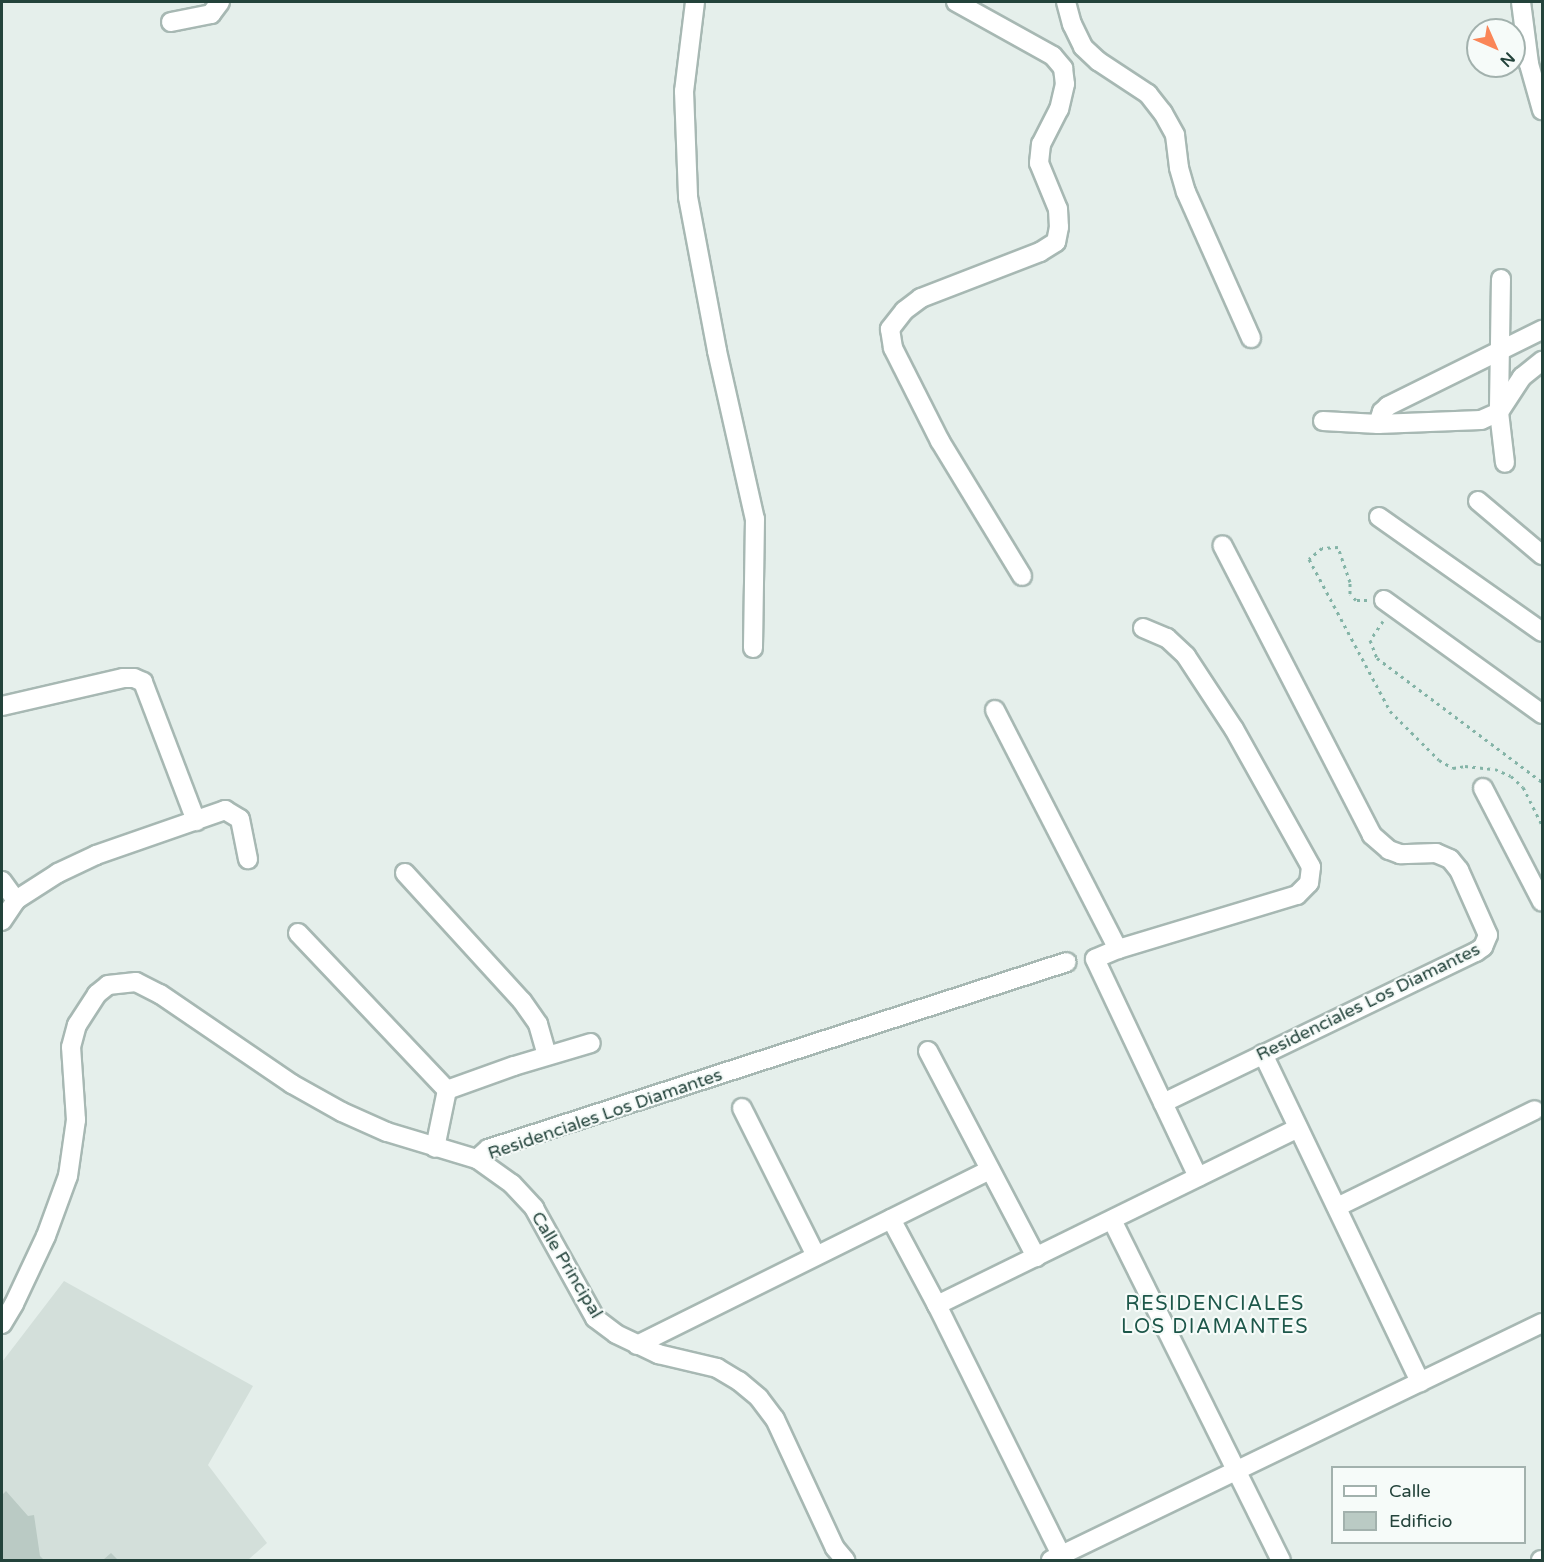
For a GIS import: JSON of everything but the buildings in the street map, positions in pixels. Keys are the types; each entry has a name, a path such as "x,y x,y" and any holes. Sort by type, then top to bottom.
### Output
{"street":[{"path":"171,22 211,14 220,2"},
{"path":"695,2 684,91 688,196 717,351 755,519 753,648"},
{"path":"956,2 1053,56 1063,68 1065,84 1059,109 1041,144 1039,163 1058,209 1059,227 1056,242 1040,252 921,298 904,310 890,329 893,348 940,441 1022,576"},
{"path":"1066,2 1072,24 1083,47 1098,61 1148,94 1163,113 1175,135 1179,168 1186,192 1251,338"},
{"path":"1521,2 1529,64 1542,110"},
{"path":"1501,279 1500,412 1505,463"},
{"path":"1378,424 1379,418 1388,406 1542,330"},
{"path":"1323,421 1378,424 1481,420 1500,412 1522,377 1542,361"},
{"path":"1478,501 1542,555"},
{"path":"1379,517 1542,632"},
{"name":"Residenciales Los Diamantes","path":"1163,1103 1476,952 1486,943 1488,931 1455,864 1436,853 1400,854 1380,843 1366,826 1222,545"},
{"path":"1379,605 1542,714"},
{"path":"1143,628 1176,644 1215,698 1309,862 1311,872 1309,884 1297,895 1097,957 1096,963 1198,1177"},
{"path":"2,706 123,678 134,678 142,682 196,821"},
{"path":"995,710 1118,949"},
{"path":"1483,788 1542,902"},
{"path":"2,921 16,900 58,873 96,855 225,810 240,819 248,859"},
{"path":"405,873 522,1001 538,1024 547,1055"},
{"path":"2,881 16,900"},
{"path":"298,933 447,1090"},
{"name":"Residenciales Los Diamantes","path":"2,1324 46,1236 68,1176 76,1120 71,1047 77,1025 87,1008 108,985 136,982 160,993 312,1095 387,1132 477,1159 488,1149 1067,962"},
{"path":"447,1090 547,1055 591,1043"},
{"path":"928,1051 1036,1257"},
{"path":"1263,1054 1420,1382"},
{"path":"435,1148 447,1090"},
{"path":"742,1108 816,1256"},
{"path":"1337,1207 1535,1110"},
{"path":"937,1305 1299,1128"},
{"name":"Calle Principal","path":"477,1159 512,1184 534,1208 595,1318 611,1331 658,1354 717,1368 739,1381 759,1398 775,1419 836,1548 845,1560"},
{"path":"637,1345 990,1170"},
{"path":"891,1219 937,1305 1056,1558 1542,1323"},
{"path":"1112,1220 1281,1560"}],"path":[{"path":"1542,782 1377,658 1370,640 1383,623 1379,605 1356,600 1350,594 1350,582 1338,547 1322,548 1309,558 1390,711 1439,760 1453,768 1465,766 1495,769 1511,776 1523,787 1542,825"}],"shaded area":[{"path":"64,1281 253,1386 208,1465 267,1543 248,1560 2,1560 2,1362"}],"district":[{"name":"RESIDENCIALES LOS DIAMANTES","path":"1215,1316"}]}
